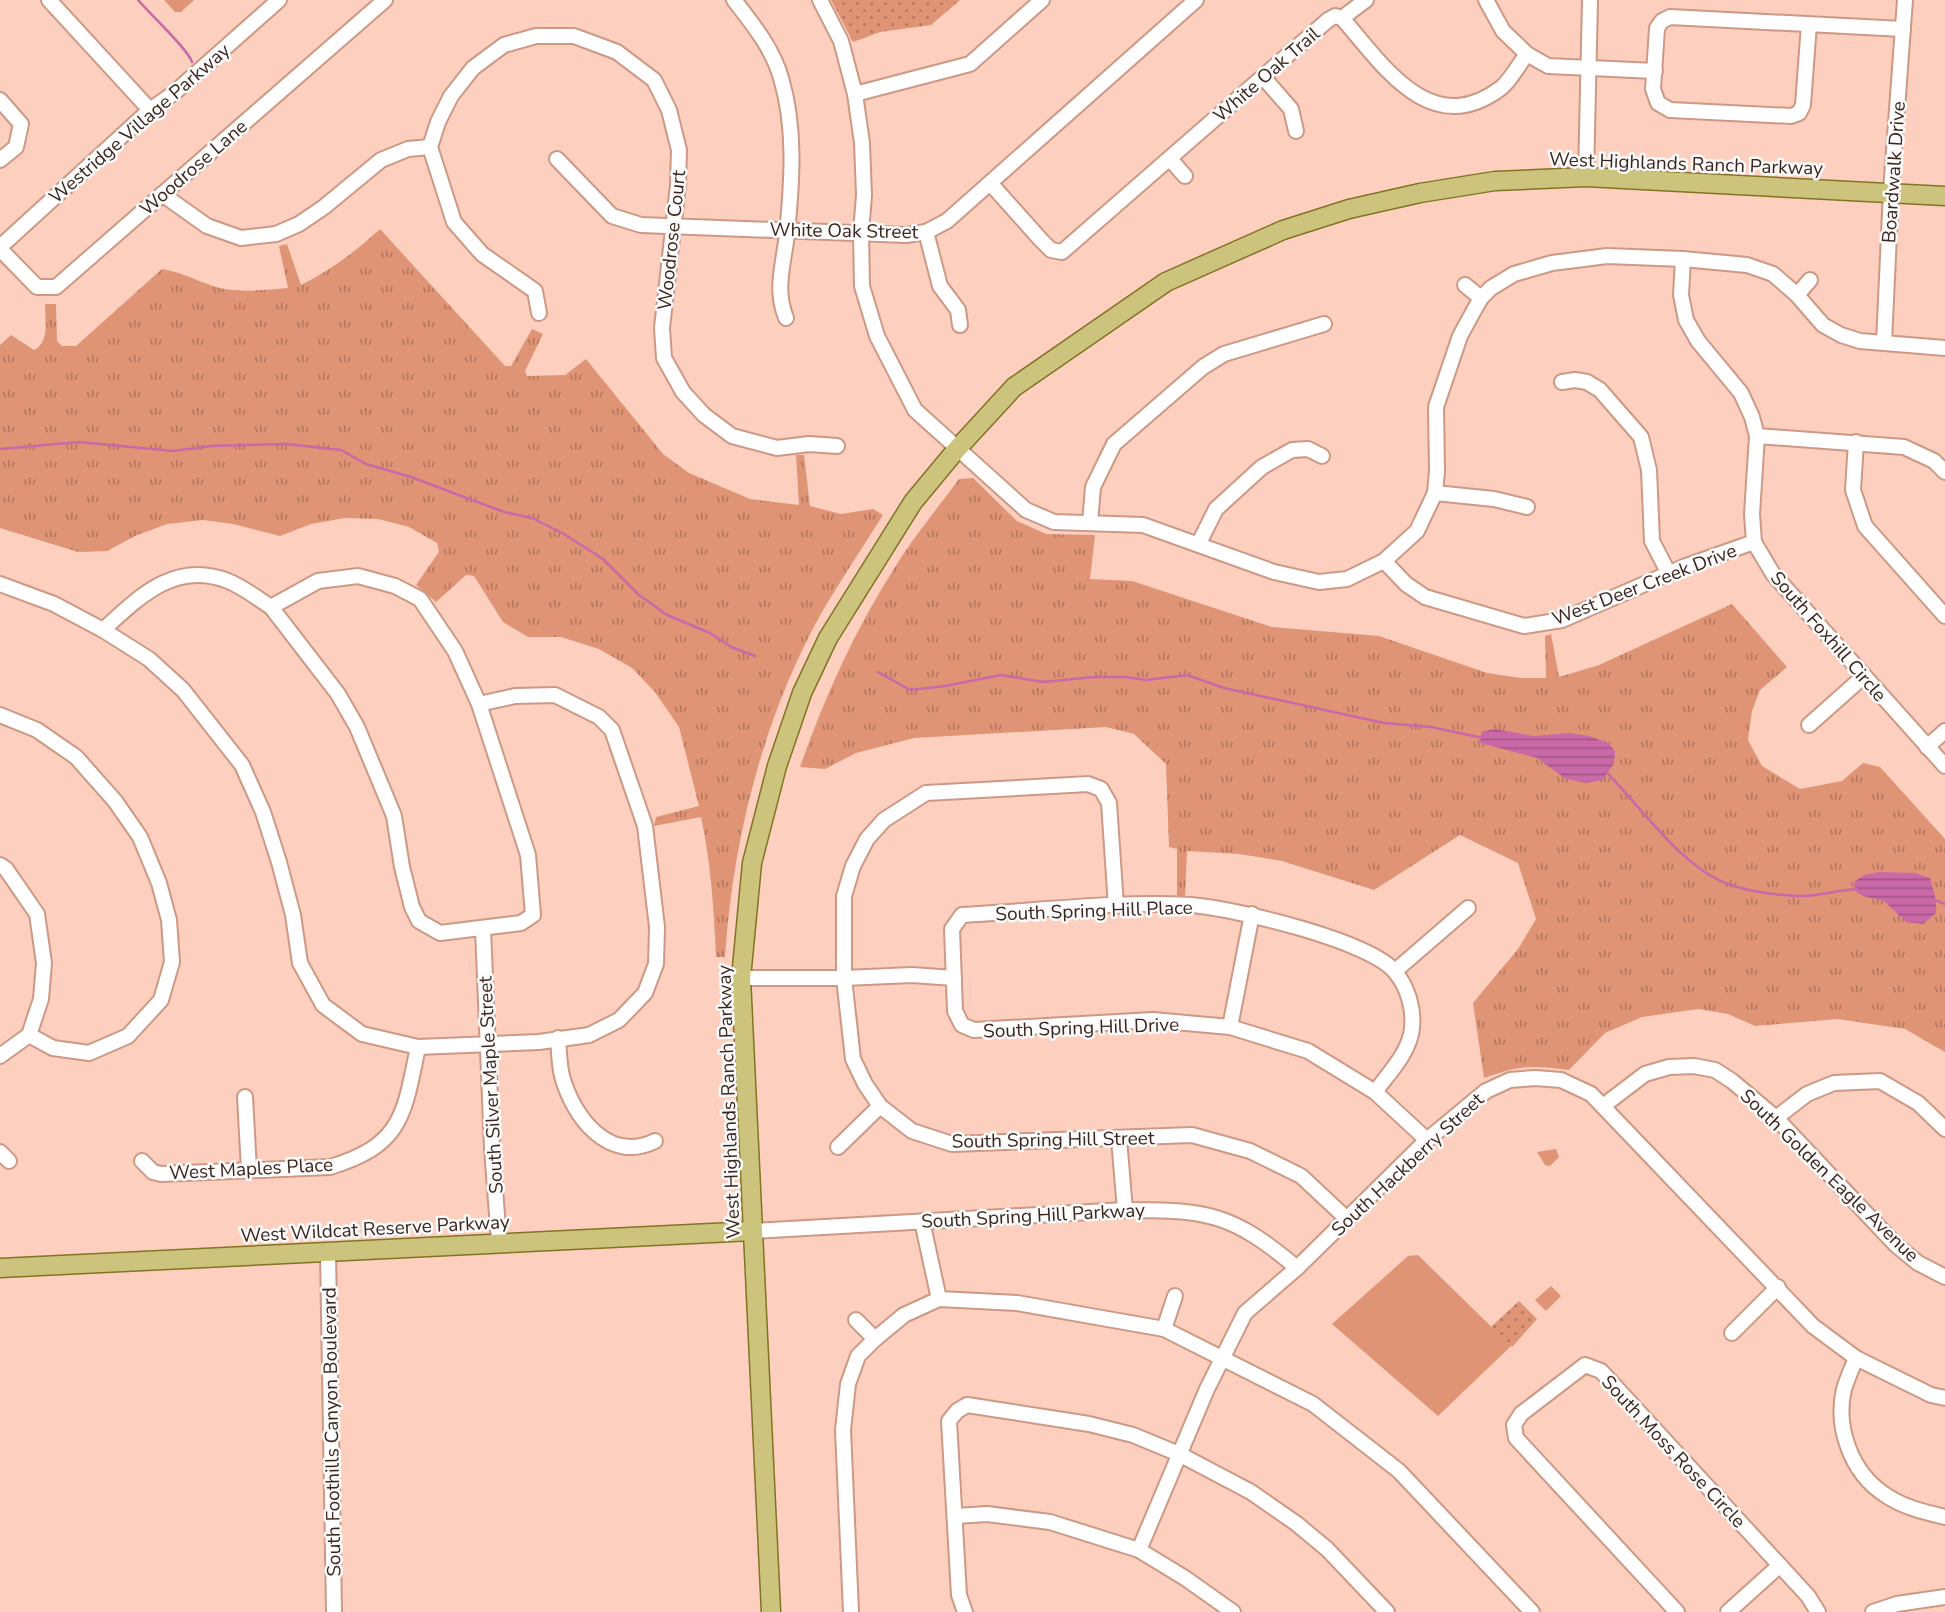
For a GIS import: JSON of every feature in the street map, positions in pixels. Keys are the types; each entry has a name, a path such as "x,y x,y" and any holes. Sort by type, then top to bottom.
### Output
{"main road":[{"name":"West Highlands Ranch Parkway","path":"771,1612 741,978 752,863 777,766 802,693 828,638 913,502 1014,387 1113,316 1166,282 1283,230 1349,209 1420,193 1495,181 1586,177 1891,191 1945,196"},
{"name":"West Wildcat Reserve Parkway","path":"0,1268 753,1231"}],"street":[{"path":"49,0 150,110"},
{"name":"Westridge Village Parkway","path":"0,248 150,110 174,93 279,0"},
{"name":"Woodrose Lane","path":"0,248 37,287 56,287 385,0"},
{"path":"734,0 759,32 781,76 792,129 787,230 779,300 786,317"},
{"path":"820,0 841,41 855,94 862,143 864,195 861,233 862,286 877,335 915,410 1026,510 1054,522 1143,526 1199,543 1274,572 1318,582 1347,579 1384,561 1417,531 1435,493 1436,407 1460,336 1481,298 1491,288 1514,274 1552,263 1607,257 1683,259 1747,265 1773,274 1797,295 1823,325 1841,335 1860,341 1945,348"},
{"path":"855,94 970,64 1042,0"},
{"name":"White Oak Street","path":"557,159 612,216 641,225 906,235 926,232 947,221 991,184 1196,0"},
{"name":"White Oak Trail","path":"991,184 1051,250 1062,252 1328,20 1335,16 1342,18 1366,0"},
{"path":"1486,0 1503,31 1527,54 1548,66 1655,71"},
{"path":"1586,177 1590,0"},
{"name":"Boardwalk Drive","path":"1884,343 1891,191 1905,0"},
{"path":"1809,24 1803,105 1799,113 1791,116 1670,110 1658,103 1653,89 1657,28 1662,21 1670,17 1809,24 1903,29"},
{"path":"1342,18 1402,86 1420,98 1447,107 1476,102 1503,87 1527,54"},
{"name":"Woodrose Court","path":"430,147 438,122 451,96 473,68 505,45 536,36 574,36 617,52 654,80 669,110 679,150 675,226 662,328 664,358 683,392 704,415 732,436 777,448 808,444 836,446"},
{"path":"1263,77 1291,108 1296,131"},
{"path":"0,100 21,124 16,146 0,160"},
{"path":"162,194 207,226 241,238 276,234 299,224 324,207 381,160 408,149 430,147 454,222 482,254 535,291 539,313"},
{"path":"1170,159 1185,176"},
{"path":"926,232 940,286 958,310 960,325"},
{"name":"South Foxhill Circle","path":"1683,259 1681,295 1686,320 1698,341 1741,393 1757,436 1752,514 1754,542 1773,574 1945,765"},
{"path":"1797,295 1810,280"},
{"path":"1465,285 1481,298"},
{"path":"1090,523 1093,487 1115,444 1203,367 1224,354 1324,324"},
{"path":"1562,382 1587,382 1600,390 1641,438 1649,470 1651,541 1669,575"},
{"path":"1757,436 1904,447 1934,461 1945,472"},
{"path":"1856,442 1853,490 1865,526 1945,616"},
{"path":"1199,543 1216,509 1262,467 1292,450 1308,449 1322,456"},
{"path":"1435,493 1494,499 1527,507"},
{"name":"West Deer Creek Drive","path":"1384,561 1406,584 1425,597 1524,626 1562,620 1686,566 1754,542"},
{"path":"103,630 144,593 168,580 198,574 228,581 271,607 338,694 357,727 394,816 402,867 412,906 419,921 440,933 521,923 533,915 528,855 479,704 455,651 420,599 396,586 358,576 318,581 271,607"},
{"path":"0,584 54,604 103,630 149,659 183,690 242,765 263,812 293,915 300,963 323,1005 362,1034 418,1048 538,1042 589,1035 619,1020 645,993 656,964 657,927 645,826 612,730 599,717 555,695 515,696 479,704"},
{"path":"1809,725 1863,677"},
{"path":"0,715 37,730 76,758 116,801 140,837 159,883 169,920 172,962 161,1000 128,1036 89,1053 53,1048 29,1035"},
{"path":"1927,747 1945,731"},
{"name":"South Spring Hill Street","path":"1116,906 1109,803 1101,789 1088,784 926,793 884,820 867,839 853,866 844,896 844,978 853,1059 880,1106 912,1130 952,1144 1192,1135 1250,1150 1301,1176 1346,1218"},
{"path":"0,865 6,869 37,914 44,963 41,999 29,1035 0,1056"},
{"name":"South Spring Hill Place","path":"954,978 952,929 962,915 1116,906 1192,905 1252,914 1310,930 1378,959 1395,971"},
{"path":"1375,1092 1401,1058 1412,1030 1410,998 1395,971 1468,908"},
{"path":"1230,1027 1252,914"},
{"name":"South Silver Maple Street","path":"483,929 492,1148 499,1242"},
{"path":"741,978 912,975 954,978"},
{"name":"South Spring Hill Drive","path":"954,978 954,1011 962,1025 974,1030 1153,1020 1230,1027 1308,1051 1375,1092 1427,1140"},
{"path":"558,1038 562,1076 578,1113 601,1139 628,1149 655,1141"},
{"name":"West Maples Place","path":"142,1161 153,1172 161,1174 330,1167 373,1150 392,1131 405,1108 418,1048"},
{"name":"South Golden Eagle Avenue","path":"1603,1106 1645,1074 1669,1067 1694,1066 1715,1070 1776,1118 1896,1245 1917,1263 1945,1277"},
{"name":"South Hackberry Street","path":"1139,1550 1206,1389 1245,1313 1297,1268 1427,1140 1486,1091 1510,1080 1561,1080 1591,1094 1813,1326 1856,1358 1931,1395 1945,1398"},
{"path":"1776,1118 1807,1094 1833,1083 1880,1082 1919,1103 1945,1129"},
{"path":"246,1097 249,1170"},
{"path":"838,1147 880,1106"},
{"path":"1119,1139 1125,1210"},
{"name":"South Spring Hill Parkway","path":"753,1231 1125,1210 1176,1210 1217,1216 1247,1230 1297,1268"},
{"path":"922,1221 939,1299"},
{"name":"South Foothills Canyon Boulevard","path":"328,1252 334,1612"},
{"path":"1732,1333 1778,1287"},
{"path":"1164,1329 1175,1296"},
{"path":"851,1612 843,1430 848,1384 858,1356 875,1339 904,1315 939,1299 1017,1303 1164,1329 1313,1404 1399,1471 1532,1612"},
{"path":"856,1320 875,1339"},
{"path":"1856,1358 1844,1390 1842,1424 1848,1449 1863,1473 1884,1494 1914,1509 1945,1517"},
{"name":"South Moss Rose Circle","path":"1677,1612 1516,1438 1514,1425 1521,1415 1585,1365 1601,1371 1808,1596 1818,1612"},
{"path":"965,1612 959,1595 949,1420 967,1405 1089,1424 1133,1435 1180,1454 1251,1492 1297,1524 1327,1549 1387,1612"},
{"path":"956,1516 987,1514 1050,1522 1139,1550 1233,1612"},
{"path":"1728,1612 1779,1566"},
{"path":"1873,1612 1897,1604 1945,1597"}],"green space":[{"path":"164,0 194,0 181,12 175,12"},
{"path":"831,0 960,0 931,25 880,32 853,42"},
{"path":"380,229 505,366 511,366 532,329 543,334 525,371 527,376 565,375 586,359 663,454 689,473 750,499 799,505 796,455 804,455 810,506 841,514 873,509 883,515 823,610 802,650 768,734 744,822 735,867 725,957 716,957 712,887 701,817 654,826 656,817 699,806 679,727 655,692 632,668 599,649 561,637 528,637 503,622 474,576 466,575 436,602 416,585 439,552 437,543 409,527 378,519 345,518 311,524 280,536 233,524 203,520 167,524 135,536 107,551 78,552 0,528 0,345 11,335 34,350 39,346 46,330 45,304 56,304 57,341 62,346 76,346 162,269 229,290 288,288 279,246 287,244 301,285 342,260"},
{"path":"973,478 1017,521 1046,534 1095,535 1090,579 1132,581 1272,627 1379,636 1487,673 1521,678 1546,678 1545,636 1551,634 1559,677 1599,665 1732,604 1787,667 1760,690 1752,711 1748,740 1762,766 1800,789 1842,781 1863,763 1880,767 1945,839 1945,1052 1905,1029 1838,1019 1755,1026 1728,1014 1698,1009 1642,1017 1605,1033 1569,1070 1526,1067 1484,1078 1473,1003 1518,949 1536,919 1518,863 1460,835 1374,890 1282,861 1239,854 1187,851 1185,896 1177,896 1177,849 1169,847 1166,764 1134,734 1106,727 914,738 856,753 825,769 800,767 842,664 880,591 910,544 959,479"},
{"path":"1556,1149 1559,1157 1550,1166 1545,1165 1537,1152"},
{"path":"1418,1255 1511,1346 1438,1416 1332,1324 1408,1256"},
{"path":"1551,1286 1561,1296 1546,1311 1535,1300"},
{"path":"1519,1301 1537,1319 1512,1347 1491,1327"}],"shaded area":[{"path":"1495,729 1534,736 1569,733 1589,736 1608,743 1615,751 1614,764 1602,780 1586,783 1566,779 1537,758 1480,743 1481,732"},
{"path":"1879,872 1915,873 1930,878 1936,900 1936,913 1923,924 1906,922 1884,901 1863,896 1855,891 1854,882 1864,875"}],"waterway":[{"path":"138,0 192,62"},
{"path":"0,449 79,442 173,451 211,446 286,444 341,450 366,464 411,477 504,512 532,518 564,534 603,559 639,595 667,615 755,656"},
{"path":"878,672 910,690 1001,675 1043,682 1094,677 1146,680 1187,675 1224,688 1384,723 1431,727 1483,738"},
{"path":"1606,772 1681,853 1716,879 1749,890 1790,896 1857,889"},
{"path":"1933,899 1945,904"}]}
